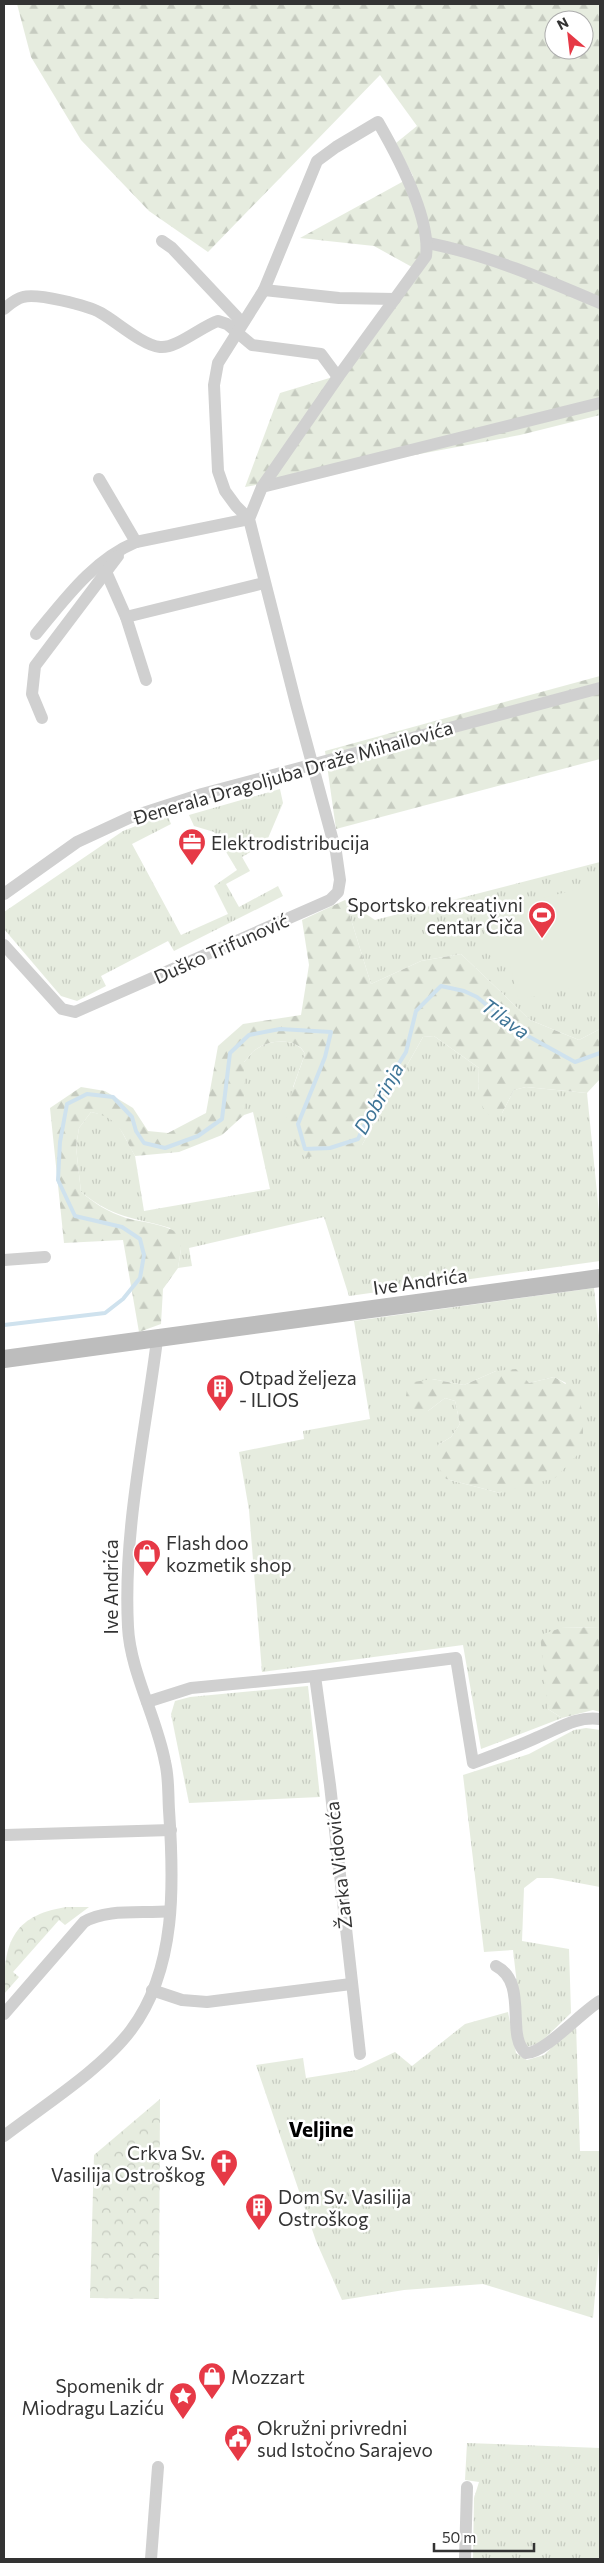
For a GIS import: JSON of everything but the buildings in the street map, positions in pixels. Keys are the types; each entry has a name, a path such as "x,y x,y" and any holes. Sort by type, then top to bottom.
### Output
{"main road":[{"name":"Ive Andrića","path":"4,1359 157,1340 600,1278"}],"street":[{"path":"249,519 262,487 338,377 426,256 428,243 402,164 378,122 336,147 317,161 264,290 218,363 214,385 218,471 225,491 249,519 264,583 313,766"},
{"path":"162,241 172,248 237,317 239,332"},
{"path":"428,243 451,248 519,269 600,303"},
{"path":"264,290 338,298 395,299"},
{"path":"4,309 14,300 25,296 60,301 99,312 151,345 161,348 171,345 218,321 227,324 239,332 252,345 321,354 338,377"},
{"path":"262,487 600,403"},
{"path":"99,479 136,542"},
{"path":"36,634 80,580 124,547 136,542 249,519"},
{"path":"42,718 32,694 35,666 106,574 124,547"},
{"path":"106,574 126,617 146,680"},
{"path":"126,617 264,583"},
{"name":"Đenerala Dragoljuba Draže Mihailovića","path":"4,894 55,857 104,828 202,794 313,766 600,688"},
{"name":"Duško Trifunović","path":"4,945 62,1010 69,1013 330,900 338,892 340,880 336,852 313,766"},
{"path":"4,1260 45,1257"},
{"name":"Ive Andrića","path":"4,2136 116,2047 132,2028 152,1990 165,1948 170,1912 171,1830 166,1764 154,1715 147,1702 128,1629 130,1542 157,1340"},
{"path":"147,1702 191,1688 315,1676 456,1658 473,1762 539,1737 569,1722 586,1717 600,1719"},
{"name":"Žarka Vidovića","path":"315,1676 330,1785 360,2054"},
{"path":"4,1836 171,1830"},
{"path":"4,2014 84,1922 106,1914 170,1912"},
{"path":"496,1966 502,1969 512,1984 518,2037 521,2047 526,2053 538,2051 580,2015 600,2001"},
{"path":"152,1990 182,2000 207,2002 351,1984"},
{"path":"151,2559 158,2467"},
{"path":"465,2559 467,2487"}],"green space":[{"path":"17,4 600,4 600,415 520,435 245,487 280,393 346,373 421,272 374,246 300,238 413,176 396,143 417,126 380,75 208,252 149,211 81,140 31,57"},
{"path":"600,676 600,759 336,829 325,751"},
{"path":"280,789 283,803 266,843 242,857 250,871 226,884 239,907 278,886 283,896 174,951 168,941 101,976 106,986 77,1001 61,996 4,929 4,912 123,831 167,814 171,824 132,844 181,935 228,914 214,886 237,870 214,832 194,826 189,815"},
{"path":"600,862 600,1029 579,1040 530,1020 461,954 421,961 371,984 345,900 375,920"},
{"name":"Sportsko rekreativni centar Čiča","path":"600,884 600,981 518,1000 510,963 492,957 483,945 485,931 498,917 497,909"},
{"path":"345,900 371,984 421,961 461,954 530,1020 579,1040 600,1029 600,1079 587,1093 526,1087 514,1090 502,1113 493,1118 487,1113 480,1102 478,1089 479,1068 434,1036 423,1037 362,1145 305,1158 289,1133 287,1123 288,1107 305,1054 301,1048 290,1042 275,1042 261,1046 244,1062 244,1115 222,1135 179,1152 135,1156 123,1133 114,1122 91,1112 79,1128 76,1147 81,1192 113,1213 126,1218 160,1225 179,1234 181,1249 178,1268 163,1289 161,1324 139,1332 123,1240 64,1243 50,1108 81,1087 105,1091 133,1108 148,1131 168,1133 206,1113 218,1046 243,1024 301,1015 309,965 302,920"},
{"path":"434,1036 479,1068 478,1089 502,1113 514,1090 526,1087 587,1093 600,1223 600,1261 349,1296 324,1217 189,1248 192,1266 178,1268 181,1249 170,1228 113,1212 92,1201 81,1192 76,1147 79,1128 91,1112 104,1115 116,1121 135,1156 144,1211 270,1189 253,1112 244,1115 244,1062 254,1051 261,1046 275,1042 290,1042 301,1048 305,1054 293,1087 362,1145 423,1037"},
{"path":"594,1288 600,1345 600,1627 561,1628 548,1709 562,1718 481,1749 463,1645 262,1672 249,1510 239,1452 304,1439 303,1431 370,1419 354,1321","holes":["496,1371 529,1383 554,1377 566,1383 500,1493 446,1479 438,1445 451,1437 460,1424 455,1401 445,1398 428,1411 432,1379 464,1385"]},
{"path":"516,1369 529,1383 554,1377 573,1391 578,1399 583,1416 583,1449 555,1478 500,1493 446,1479 436,1463 438,1445 451,1437 460,1424 455,1401 445,1398 428,1411 415,1411 406,1396 408,1383 432,1379 464,1385 496,1371"},
{"path":"600,1627 600,1712 593,1710 562,1718 548,1709 540,1635 561,1628"},
{"path":"308,1686 320,1797 189,1803 171,1714 175,1701 190,1697"},
{"path":"586,1728 600,1730 600,1887 552,1878 537,1878 524,1888 522,1941 569,1949 571,2013 540,2043 527,2047 524,2044 513,1950 484,1952 463,1775 529,1754 574,1730"},
{"path":"66,1907 89,1907 65,1925 59,1920 13,1972 19,1977 4,1994 6,1961 14,1935 22,1925 33,1917"},
{"path":"508,2012 516,2053 527,2060 544,2055 576,2024 580,2151 600,2151 600,2239 593,2318 483,2284 404,2290 342,2300 316,2241 256,2065 303,2058 306,2078 357,2070 395,2052 412,2066 465,2024"},
{"path":"160,2099 159,2299 90,2298 94,2155"},
{"path":"467,2443 600,2448 600,2559 473,2559 474,2498 479,2482 465,2480"}],"waterway":[{"name":"Dobrinja","path":"4,1325 105,1313 123,1299 140,1278 144,1255 140,1239 122,1227 75,1216 58,1180 60,1142 67,1104 87,1094 113,1097 132,1117 136,1131 144,1143 165,1148 198,1136 222,1119 230,1053 249,1035 280,1029 331,1032 325,1057 298,1124 305,1149 330,1148 358,1139 375,1102 406,1052 416,1011 441,986 464,991 477,997 517,1030 575,1062 600,1053"}],"place":[{"name":"Elektrodistribucija","path":"192,866"},
{"name":"Sportsko rekreativni centar Čiča","path":"542,939"},
{"name":"Otpad željeza - ILIOS","path":"220,1412"},
{"name":"Flash doo kozmetik shop","path":"147,1577"},
{"name":"Crkva Sv. Vasilija Ostroškog","path":"224,2187"},
{"name":"Dom Sv. Vasilija Ostroškog","path":"259,2231"},
{"name":"Mozzart","path":"212,2400"},
{"name":"Spomenik dr Miodragu Laziću","path":"183,2420"},
{"name":"Okružni privredni sud Istočno Sarajevo","path":"238,2462"}],"district":[{"name":"Veljine","path":"321,2128"}],"water label":[{"name":"Tilava","path":"506,1018"}]}
